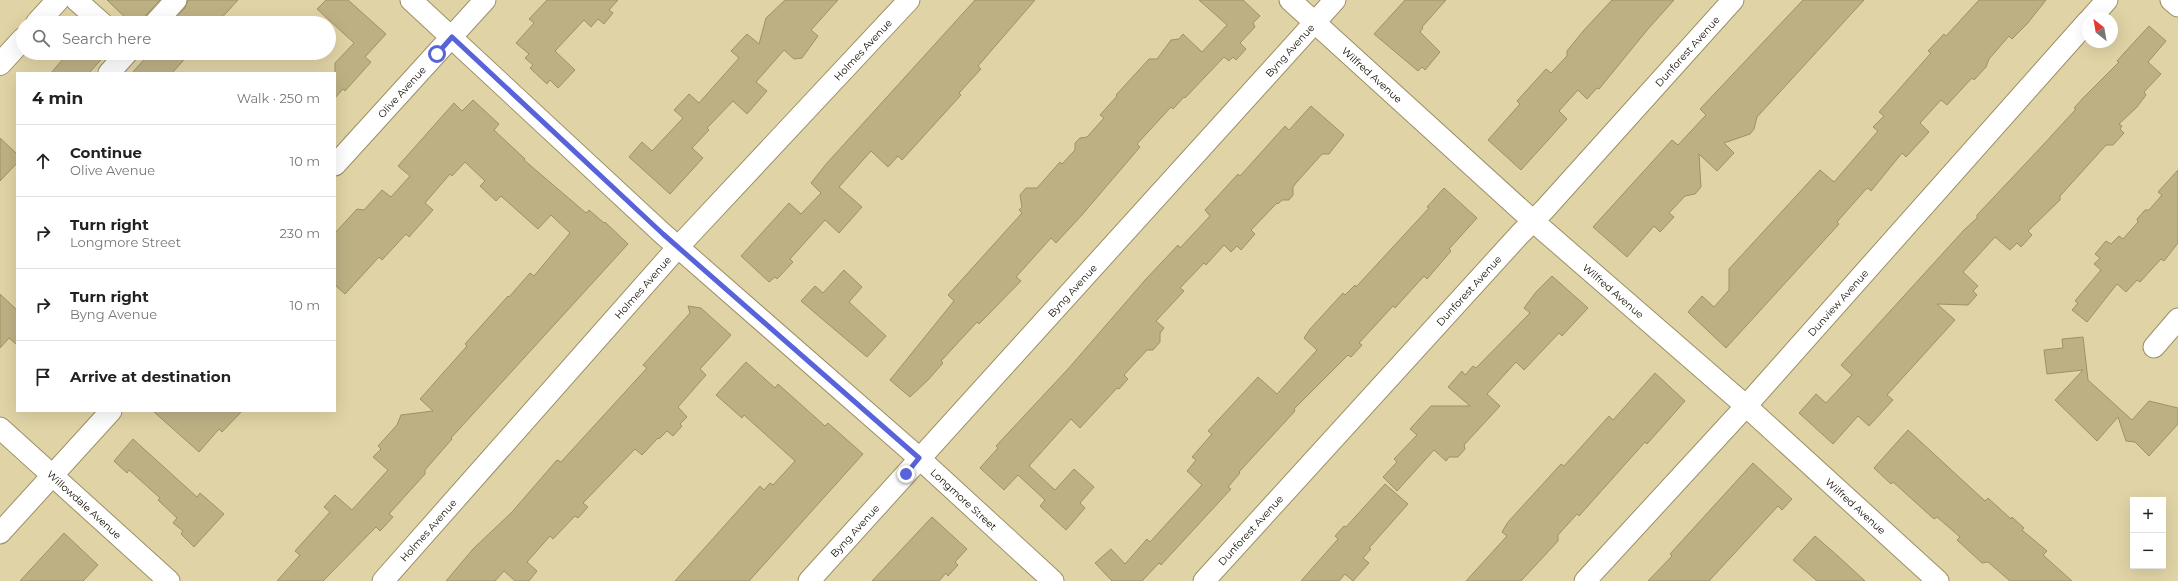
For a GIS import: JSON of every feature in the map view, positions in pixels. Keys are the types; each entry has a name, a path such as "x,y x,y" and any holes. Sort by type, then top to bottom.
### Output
{"main road":[{"path":"43,16 58,0"},
{"path":"0,64 16,47"}],"street":[{"path":"76,0 94,16"},
{"path":"161,16 176,0"},
{"name":"Longmore Street","path":"411,0 679,246 919,458 1052,581"},
{"name":"Olive Avenue","path":"336,164 485,0"},
{"name":"Holmes Avenue","path":"383,581 679,246 909,0"},
{"name":"Wilfred Avenue","path":"1290,0 1533,221 1746,406 1938,581"},
{"name":"Byng Avenue","path":"809,581 1335,0"},
{"name":"Dunforest Avenue","path":"1204,581 1733,0"},
{"path":"2096,12 2107,0"},
{"path":"2171,0 2178,6"},
{"name":"Dunview Avenue","path":"1585,581 1746,406 2082,28"},
{"path":"110,72 121,60"},
{"path":"2154,347 2178,319"},
{"path":"0,532 110,412"},
{"name":"Willowdale Avenue","path":"0,428 169,581"}],"building":[{"path":"107,0 160,0 146,16 124,16"},
{"path":"188,0 238,0 223,16 178,16 185,8"},
{"path":"326,0 348,0 386,34 365,57 371,62 345,91 343,89 336,97 335,63 354,43 336,26 336,16 325,16 317,9"},
{"path":"547,0 618,0 609,10 613,13 604,24 598,19 591,27 584,20 555,51 575,70 558,88 550,80 547,84 530,68 533,65 525,58 529,54 516,43 534,23 529,19"},
{"path":"785,0 838,0 811,30 818,36 802,58 794,59 784,50 756,82 767,91 747,114 733,101 707,128 709,130 692,148 703,158 670,194 629,157 642,142 652,151 683,118 674,110 689,94 699,103 739,58 731,51 747,34 759,44 766,18"},
{"path":"975,0 1035,0 978,66 981,69 959,93 961,95 902,160 898,156 888,167 871,151 839,187 862,207 839,233 825,220 790,259 793,262 777,279 775,277 769,282 741,256 789,203 801,214 821,193 811,183 827,163"},
{"path":"1199,0 1243,0 1260,16 1253,23 1255,27 1240,43 1246,49 1236,60 1233,57 1229,61 1224,57 1185,98 1184,97 1173,109 1171,107 1137,144 1140,147 1081,216 1056,243 1051,238 1016,277 1021,281 979,324 977,322 941,361 943,363 929,379 910,397 890,380 954,301 948,295 1022,213 1019,210 1022,207 1020,195 1026,188 1037,188 1060,162 1062,164 1075,150 1075,143 1080,138 1087,137 1104,118 1100,115 1117,96 1116,95 1149,59 1157,59 1171,40 1179,39 1183,34 1202,52 1227,25"},
{"path":"1405,0 1446,0 1422,27 1423,28 1420,32 1440,52 1425,70 1422,67 1418,71 1374,34"},
{"path":"1612,0 1674,0 1599,89 1597,88 1587,99 1578,90 1559,111 1567,119 1521,170 1488,140 1520,104 1517,101 1546,69 1551,73 1567,56 1567,51"},
{"path":"1803,0 1864,0 1757,117 1754,129 1750,134 1724,143 1734,153 1717,171 1699,154 1701,187 1695,194 1685,196 1669,213 1674,217 1660,232 1654,226 1627,257 1593,227 1672,140 1678,145 1706,115 1700,109"},
{"path":"1979,0 2046,0 2027,24 2012,39 2009,36 1989,59 1986,67 1974,80 1972,78 1947,105 1941,100 1920,123 1929,132 1906,157 1902,153 1871,191 1868,188 1866,189 1837,222 1839,224 1726,348 1688,312 1702,296 1714,307 1729,290 1729,269 1820,170 1834,182 1878,131 1873,127 1884,116 1879,112 1931,53 1928,51 1944,34 1946,36"},
{"path":"2149,26 2166,41 2148,62 2161,74 2144,92 2146,95 2137,107 2119,124 2122,126 2120,129 2124,133 2113,145 2106,145 2060,196 2060,200 2028,231 2032,235 2021,247 2017,243 2010,250 1995,237 1963,272 1978,286 1973,291 1977,295 1968,305 1937,304 1955,320 1887,395 1893,400 1869,426 1858,416 1833,444 1799,413 1816,394 1826,403 1852,375 1841,365 1964,230 1977,218 1977,215 2076,109 2074,108 2084,97 2119,62 2117,61"},
{"path":"62,60 101,60 90,72 52,72"},
{"path":"144,60 184,60 173,72 133,72"},
{"path":"473,100 499,124 494,130 525,159 524,160 586,213 589,210 604,223 605,222 628,244 451,438 452,439 425,470 425,474 389,514 393,517 380,531 376,527 323,581 277,581 300,555 295,551 330,512 324,507 335,495 352,510 388,470 373,457 381,449 378,446 397,425 401,415 433,411 420,399 467,346 465,344 508,296 509,297 530,273 534,276 570,233 551,215 538,229 501,196 496,201 480,186 485,181 465,162 452,176 450,174 425,203 433,210 409,237 406,234 382,260 379,257 345,294 336,286 336,232 357,209 364,210 382,190 391,197 410,176 398,166 454,103 462,111"},
{"path":"1311,106 1344,135 1329,154 1322,154 1296,183 1293,187 1293,195 1289,200 1282,200 1278,204 1277,203 1251,230 1255,234 1241,250 1237,246 1231,252 1224,245 1206,265 1204,263 1180,288 1184,291 1156,321 1164,328 1160,333 1160,342 1153,350 1147,350 1124,375 1128,379 1119,389 1117,388 1080,428 1071,419 1029,466 1055,490 1074,469 1094,487 1080,503 1085,508 1066,530 1040,506 1045,500 1018,475 1004,490 980,468 998,448 996,446 1068,369 1146,279 1178,245 1180,248 1210,216 1205,210 1238,174 1240,176 1285,126 1289,130"},
{"path":"0,138 16,153 16,164 0,181"},
{"path":"2178,170 2178,243 2164,261 2161,259 2140,282 2137,280 2126,292 2117,284 2087,322 2072,310 2078,303 2075,301 2101,270 2094,264 2100,258 2095,254 2106,241 2111,244 2119,236 2123,239 2138,222 2137,219 2145,210 2149,210 2162,195 2158,192"},
{"path":"1444,188 1477,218 1449,249 1451,251 1427,279 1424,276 1395,308 1393,306 1359,343 1362,345 1351,357 1348,355 1294,409 1295,411 1239,472 1240,473 1228,487 1231,489 1161,565 1159,563 1142,581 1112,581 1095,563 1111,549 1125,564 1147,539 1150,542 1202,485 1187,471 1196,460 1192,457 1212,434 1208,431 1258,377 1277,394 1317,350 1304,338 1310,329 1343,293 1345,295 1355,285 1356,287 1429,208 1427,207"},
{"path":"844,270 862,287 849,302 886,336 867,357 801,301 815,286 823,293"},
{"path":"1552,276 1588,308 1562,336 1559,333 1524,370 1516,362 1487,394 1500,406 1464,445 1465,449 1458,457 1449,457 1446,461 1434,450 1397,491 1383,477 1397,462 1394,459 1417,435 1410,429 1431,406 1470,406 1448,387 1462,371 1465,375 1473,366 1476,368 1530,313 1524,308 1536,292"},
{"path":"0,294 16,309 16,344 9,338 0,348"},
{"path":"688,306 701,308 731,335 700,369 706,375 678,407 687,417 680,424 682,426 673,436 667,431 642,455 635,449 583,503 588,507 578,518 575,516 553,539 550,536 527,562 537,571 529,581 515,581 504,571 495,581 446,581 473,549 512,512 557,460 561,462 647,368 643,365 690,313"},
{"path":"2083,337 2088,380 2132,420 2149,401 2178,408 2178,424 2149,456 2135,442 2126,441 2118,417 2097,441 2055,400 2083,370 2047,374 2044,350 2063,348 2062,339"},
{"path":"746,362 775,388 778,384 825,426 828,423 863,454 749,581 675,581 760,486 764,490 770,483 773,485 795,461 744,415 742,418 716,395"},
{"path":"1655,373 1685,401 1647,444 1645,442 1579,516 1577,514 1558,535 1558,541 1521,581 1466,581 1507,536 1502,532 1508,522 1561,464 1564,466 1609,416 1613,420"},
{"path":"154,412 241,412 222,432 219,429 199,452"},
{"path":"1908,430 1985,501 1988,498 2011,519 2012,517 2024,528 2022,530 2047,551 2043,555 2072,581 2010,581 1988,562 1982,563 1957,540 1960,537 1937,517 1934,519 1893,482 1891,484 1874,468"},
{"path":"133,439 197,497 200,493 224,514 194,547 181,534 183,531 173,523 177,518 158,500 160,498 129,470 127,473 114,461"},
{"path":"1753,463 1792,499 1782,510 1778,506 1709,581 1648,581 1672,556 1670,554"},
{"path":"1385,484 1408,504 1369,548 1371,549 1363,558 1369,563 1353,581 1345,574 1339,581 1301,581 1338,539 1335,536 1344,526 1346,527"},
{"path":"932,517 967,549 955,562 958,565 948,576 946,573 939,581 872,581"},
{"path":"64,533 98,565 83,581 20,581"},
{"path":"1815,536 1865,581 1817,581 1793,560"}],"route":[{"path":"437,54 452,37 663,234 679,246 708,274 919,458 906,474"}]}
